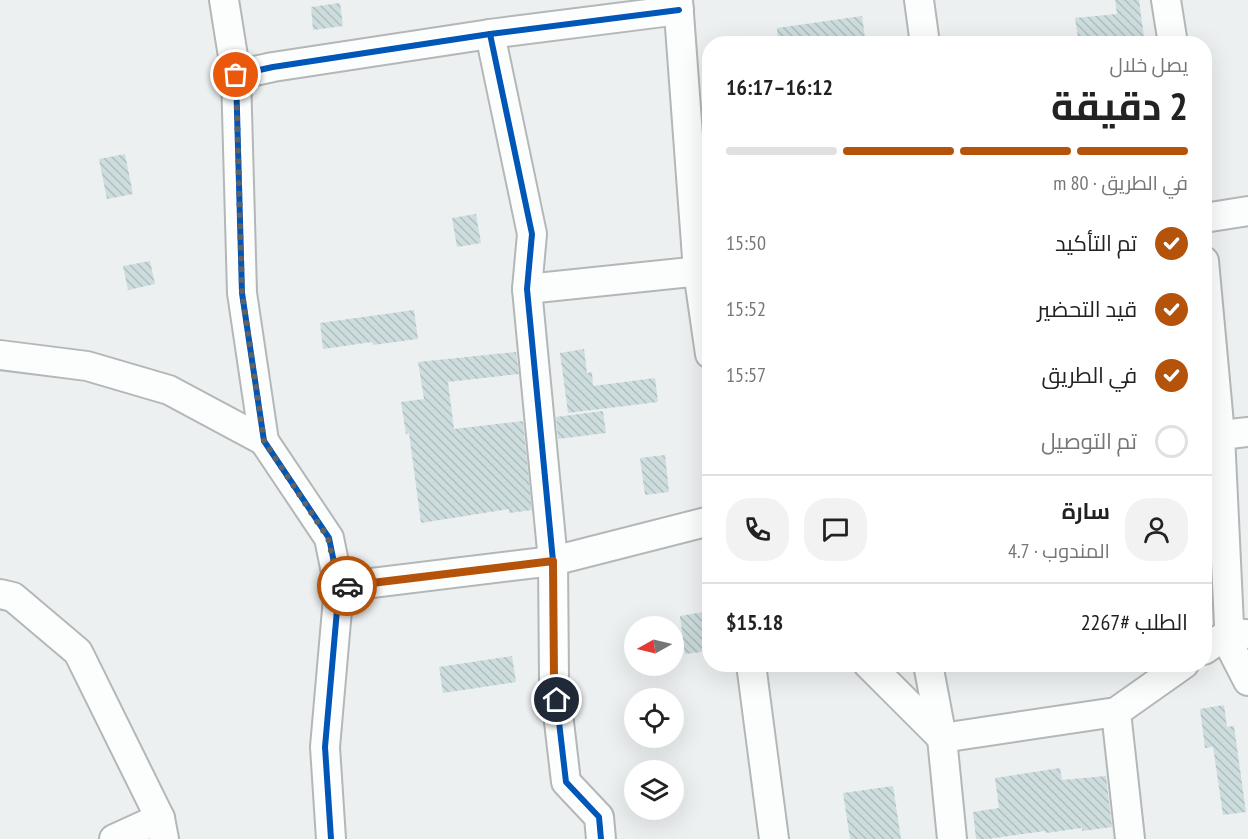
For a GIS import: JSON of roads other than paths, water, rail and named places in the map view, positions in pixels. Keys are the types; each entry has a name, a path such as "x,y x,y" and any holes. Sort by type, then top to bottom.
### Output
{"street":[{"path":"224,0 236,75 242,293 264,441 328,538 339,587 325,747 331,839"},
{"path":"919,0 924,36"},
{"path":"1166,0 1172,36"},
{"path":"236,75 273,67 678,5 702,250"},
{"path":"490,34 532,234 527,288 553,561 554,680 566,782 599,817 602,839"},
{"path":"1212,217 1248,211"},
{"path":"527,288 702,270"},
{"path":"1212,331 1224,435 1238,634 1230,646 1248,681"},
{"path":"0,355 87,366 169,390 264,441"},
{"path":"339,587 553,561 702,524"},
{"path":"0,594 13,597 78,651 162,829 114,839"},
{"path":"1212,646 1238,634"},
{"path":"752,672 774,839"},
{"path":"876,672 942,738"},
{"path":"930,672 942,738 952,839"},
{"path":"942,738 1116,712 1173,672"},
{"path":"1116,712 1131,839"}]}
